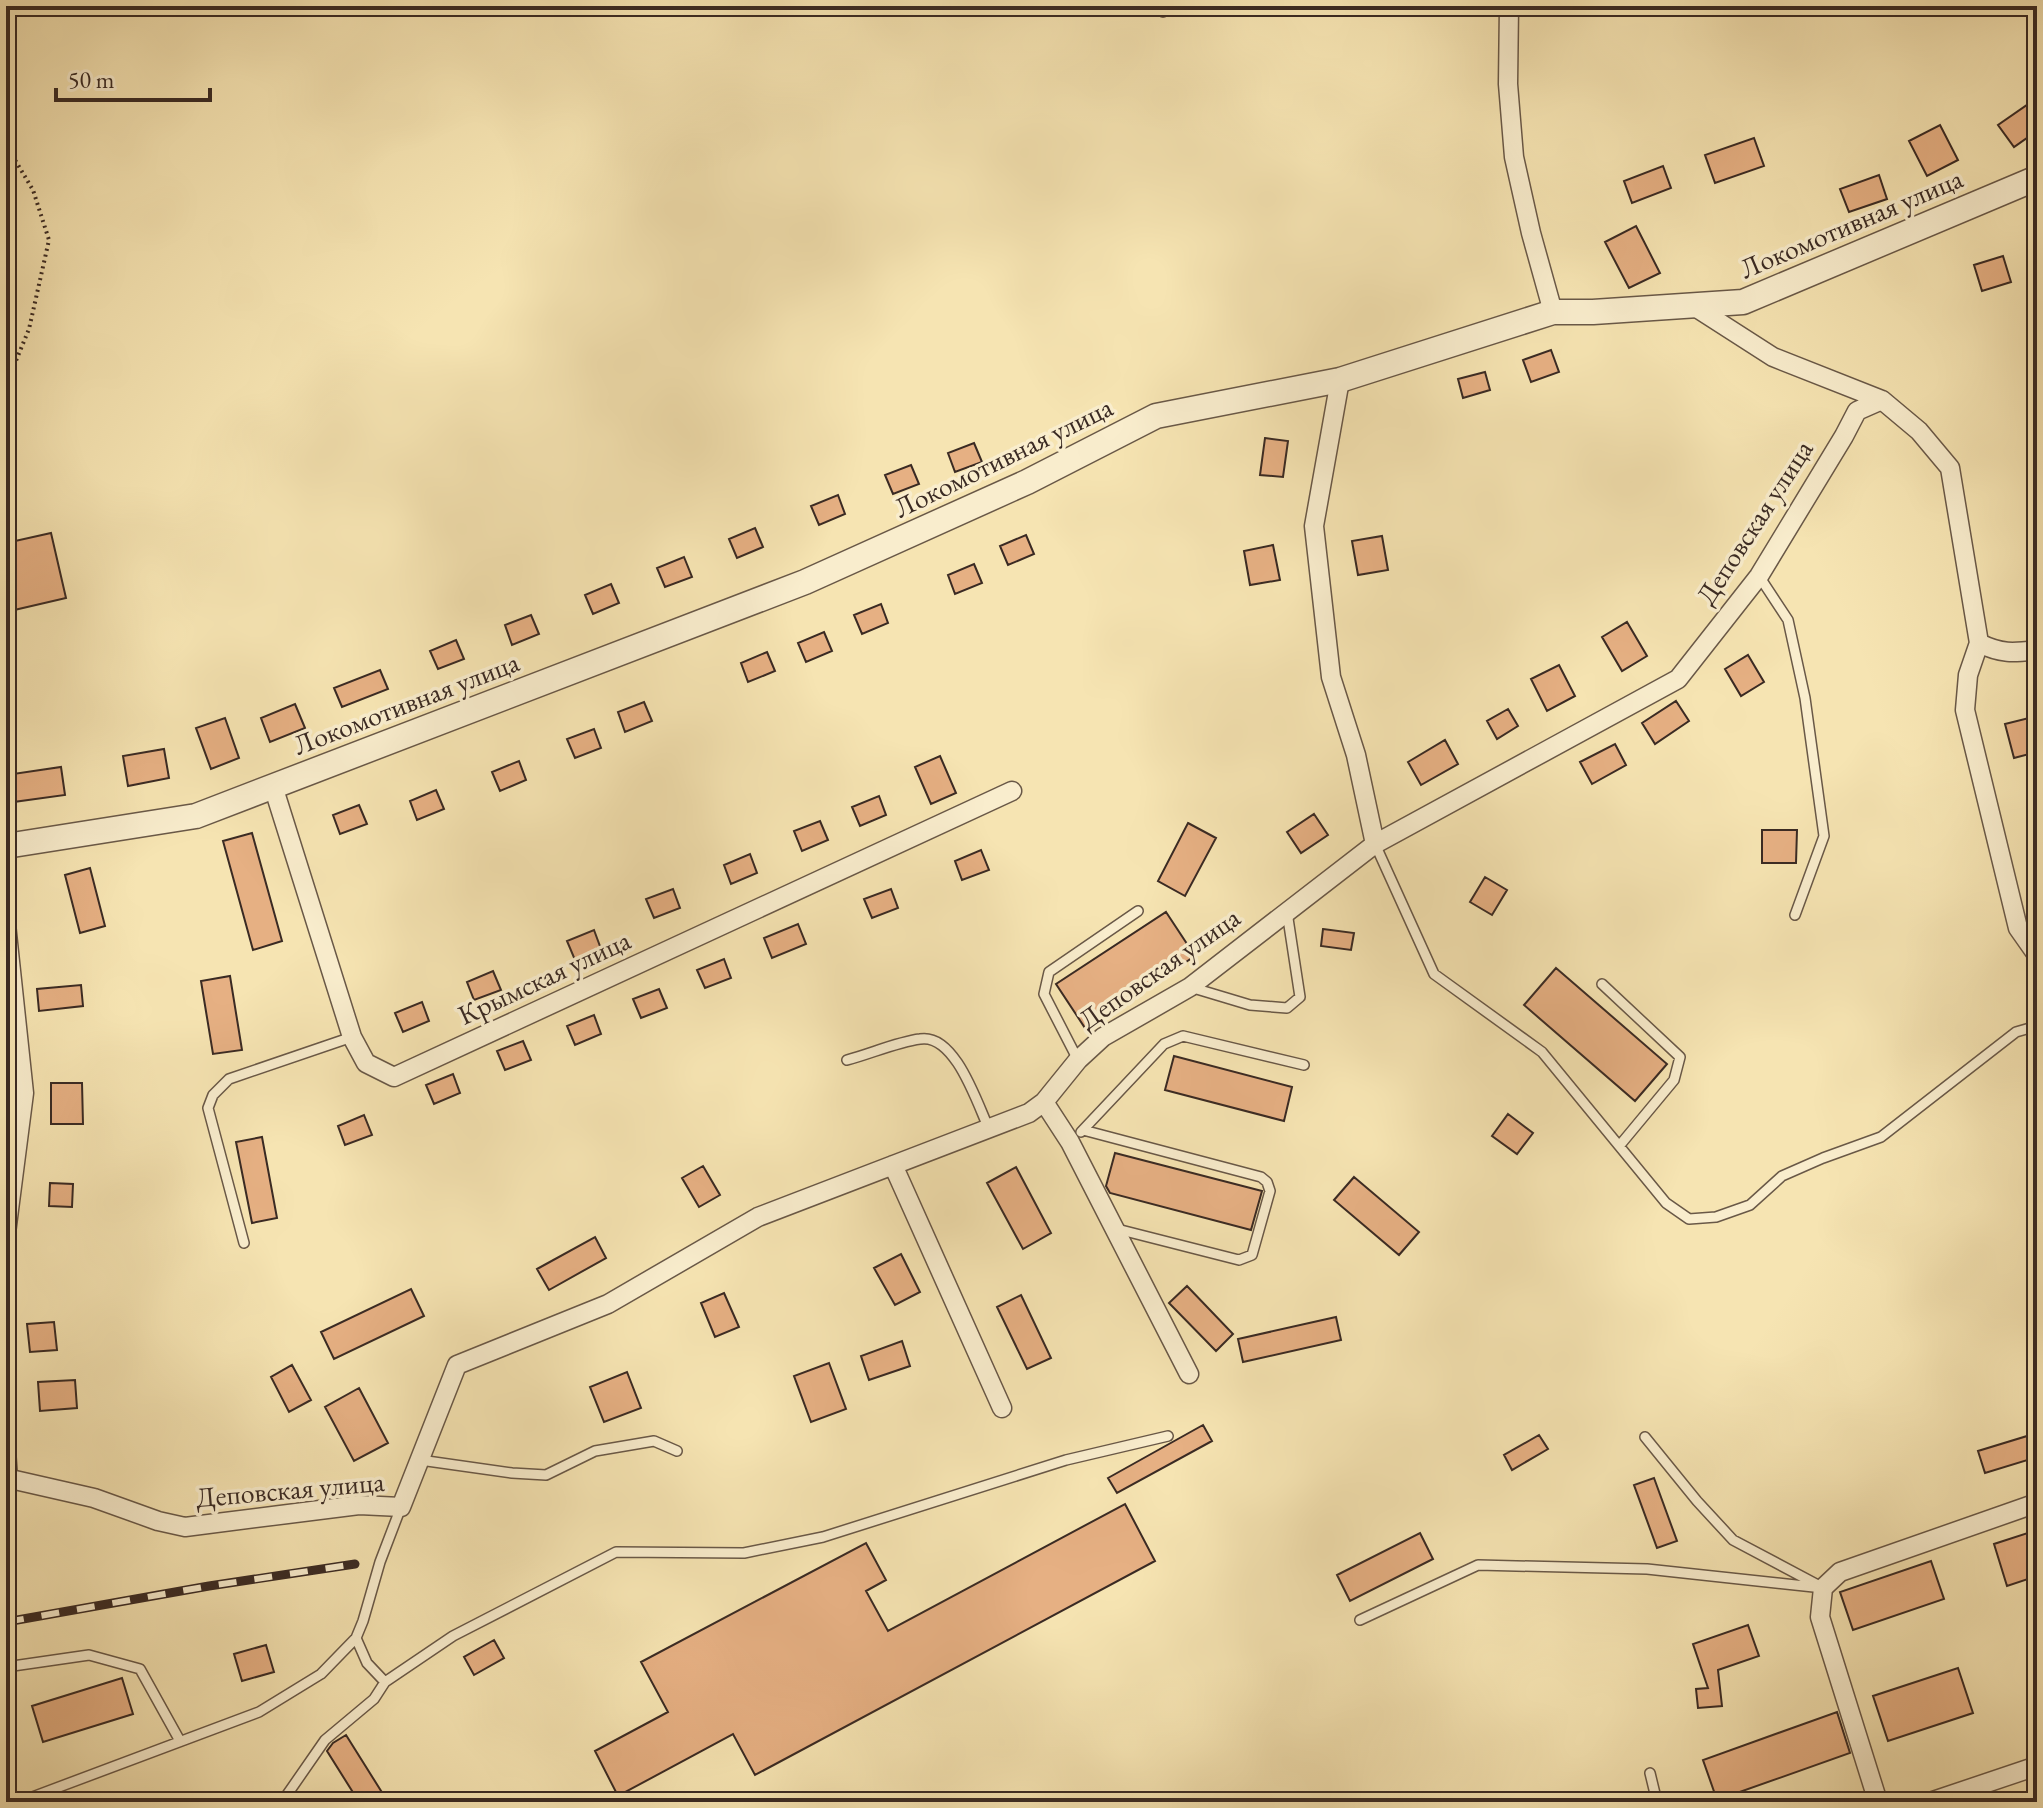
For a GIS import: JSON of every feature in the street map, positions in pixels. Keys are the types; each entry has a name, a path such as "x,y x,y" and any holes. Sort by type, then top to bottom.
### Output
{"street":[{"path":"1507,7 1508,84 1514,157 1553,312"},
{"name":"Локомотивная улица","path":"6,846 196,816 805,582 1027,482 1156,416 1340,380 1553,312 1743,302 2037,178"},
{"path":"1692,305 1773,357 1882,400 1919,431 1950,468 1979,643 1968,675 1965,710 2018,928 2037,955"},
{"path":"1340,380 1314,526 1331,677 1356,755 1375,844"},
{"name":"Деповская улица","path":"7,1478 94,1498 158,1521 185,1527 359,1505 401,1507 457,1365 608,1304 758,1217 1029,1113 1044,1102 1078,1060 1103,1037 1190,987 1375,844 1678,679 1759,576 1857,411 1882,400"},
{"path":"1979,643 1996,651 2037,650"},
{"name":"Крымская улица","path":"273,786 352,1037 366,1063 394,1077 1012,791"},
{"path":"6,924 24,1093 6,1233"},
{"path":"1044,1102 1076,1136 1113,1228 1189,1374"},
{"path":"893,1165 1002,1408"},
{"path":"6,1450 7,1478"},
{"path":"1878,1802 1820,1617 1823,1588 1840,1572 2037,1503"},
{"path":"1930,1802 2037,1766"}],"lane":[{"path":"1399,6 1507,7"},
{"path":"1759,576 1788,620 1805,698 1824,836 1795,915"},
{"path":"1375,844 1434,974 1542,1052 1666,1203 1689,1219 1716,1217 1750,1205 1782,1176 1881,1137 2016,1032 2037,1026"},
{"path":"1078,1060 1044,994 1049,972 1138,911"},
{"path":"1190,987 1250,1005 1287,1008 1300,997 1287,912"},
{"path":"1602,984 1680,1057 1674,1080 1620,1145"},
{"path":"1076,1136 1164,1044 1183,1036 1304,1065"},
{"path":"244,1243 208,1108 213,1095 229,1079 352,1037"},
{"path":"847,1060 923,1038 940,1043 961,1068 989,1129"},
{"path":"1076,1136 1261,1177 1270,1191 1252,1255 1239,1260 1113,1228"},
{"path":"282,1802 325,1740 374,1699 385,1682 453,1636 616,1552 744,1553 823,1537 1066,1460 1168,1436"},
{"path":"1645,1437 1733,1540 1823,1588"},
{"path":"420,1460 546,1475 595,1451 654,1441 677,1451"},
{"path":"19,1802 259,1712 321,1674 356,1638 401,1507"},
{"path":"1360,1620 1478,1565 1647,1569 1823,1588"},
{"path":"356,1638 367,1663 385,1682"},
{"path":"6,1667 89,1655 140,1669 180,1741"},
{"path":"1650,1773 1657,1802"}],"path":[{"path":"6,145 33,190 49,240 29,329 6,385"}],"building":[{"path":"2037,98 2037,131 2014,147 1998,125"},
{"path":"1940,125 1958,160 1927,176 1909,141"},
{"path":"1754,138 1764,166 1715,183 1705,155"},
{"path":"1663,166 1671,188 1632,203 1624,181"},
{"path":"1879,175 1887,199 1849,212 1840,189"},
{"path":"1636,226 1660,273 1629,288 1605,242"},
{"path":"2003,256 2011,282 1982,291 1974,265"},
{"path":"1551,350 1559,372 1531,382 1523,360"},
{"path":"1485,372 1490,390 1463,398 1458,379"},
{"path":"1265,438 1288,441 1283,477 1260,475"},
{"path":"974,443 982,462 955,472 948,453"},
{"path":"911,465 919,484 893,494 885,475"},
{"path":"838,495 845,514 819,525 811,506"},
{"path":"755,528 763,547 737,558 729,539"},
{"path":"51,533 66,598 10,611 6,591 6,543"},
{"path":"1026,535 1034,554 1008,565 1000,546"},
{"path":"1382,536 1388,570 1358,575 1352,541"},
{"path":"1273,545 1280,580 1250,585 1244,551"},
{"path":"684,557 692,577 665,587 657,568"},
{"path":"974,564 982,583 955,594 948,575"},
{"path":"611,584 619,603 593,614 585,595"},
{"path":"881,604 888,623 862,634 854,615"},
{"path":"531,615 539,634 512,645 505,625"},
{"path":"1627,622 1647,656 1622,671 1602,637"},
{"path":"824,632 832,651 806,662 798,643"},
{"path":"456,640 464,659 438,669 430,651"},
{"path":"767,652 775,671 748,682 741,663"},
{"path":"1748,655 1764,682 1741,696 1725,669"},
{"path":"1559,665 1575,696 1547,711 1531,679"},
{"path":"380,670 388,689 342,707 334,688"},
{"path":"1676,701 1689,721 1655,744 1642,723"},
{"path":"644,702 652,721 625,732 618,712"},
{"path":"295,704 305,728 270,742 261,718"},
{"path":"1508,709 1518,726 1497,739 1487,721"},
{"path":"2037,716 2037,752 2014,758 2005,724"},
{"path":"225,718 239,758 211,769 196,728"},
{"path":"594,729 601,748 575,758 567,739"},
{"path":"1445,740 1458,764 1421,785 1408,762"},
{"path":"1615,744 1626,765 1592,784 1580,762"},
{"path":"164,749 169,778 128,786 123,756"},
{"path":"940,756 956,793 931,804 915,767"},
{"path":"519,761 526,780 500,791 492,772"},
{"path":"61,767 65,795 6,803 6,775"},
{"path":"436,790 444,809 417,820 410,801"},
{"path":"879,796 886,815 860,826 852,807"},
{"path":"359,805 367,824 340,834 333,815"},
{"path":"1314,814 1328,835 1301,853 1287,832"},
{"path":"820,821 828,840 802,851 794,831"},
{"path":"1188,823 1216,838 1185,896 1158,881"},
{"path":"1762,830 1797,830 1796,863 1762,863"},
{"path":"252,833 282,941 253,950 223,841"},
{"path":"981,850 989,870 962,880 955,861"},
{"path":"750,854 757,873 731,884 724,865"},
{"path":"90,868 105,926 80,933 65,875"},
{"path":"1485,877 1507,890 1492,915 1470,902"},
{"path":"673,889 680,908 654,918 646,899"},
{"path":"891,889 898,908 872,918 864,899"},
{"path":"1166,912 1195,956 1085,1028 1056,984"},
{"path":"798,924 806,944 772,958 764,938"},
{"path":"1323,929 1354,933 1351,950 1321,946"},
{"path":"594,930 601,949 575,960 567,941"},
{"path":"724,959 731,978 705,988 697,970"},
{"path":"1556,968 1667,1064 1635,1101 1524,1005"},
{"path":"493,971 501,990 474,1000 467,982"},
{"path":"230,976 242,1050 213,1054 201,981"},
{"path":"81,985 83,1006 39,1011 37,989"},
{"path":"659,989 667,1008 641,1018 633,999"},
{"path":"422,1002 429,1021 403,1032 395,1013"},
{"path":"594,1015 601,1034 575,1045 567,1026"},
{"path":"523,1041 531,1060 505,1070 497,1051"},
{"path":"1174,1056 1292,1087 1284,1121 1165,1090"},
{"path":"453,1074 460,1093 434,1104 426,1085"},
{"path":"51,1083 82,1083 83,1124 51,1124"},
{"path":"1508,1114 1533,1133 1517,1154 1492,1136"},
{"path":"364,1115 372,1135 345,1145 338,1126"},
{"path":"262,1137 277,1218 252,1223 236,1142"},
{"path":"1115,1153 1262,1191 1251,1230 1110,1193 1106,1186"},
{"path":"703,1166 720,1195 699,1207 682,1178"},
{"path":"1016,1167 1051,1233 1023,1249 987,1183"},
{"path":"1354,1177 1419,1232 1399,1255 1334,1200"},
{"path":"50,1183 73,1184 72,1207 49,1206"},
{"path":"595,1237 606,1258 549,1290 537,1269"},
{"path":"901,1254 920,1292 895,1305 874,1268"},
{"path":"1187,1286 1233,1334 1216,1351 1169,1303"},
{"path":"411,1289 424,1316 334,1359 321,1332"},
{"path":"724,1293 739,1327 715,1337 701,1303"},
{"path":"1021,1295 1051,1358 1027,1369 997,1307"},
{"path":"1336,1317 1341,1340 1243,1362 1238,1339"},
{"path":"54,1322 57,1350 30,1352 27,1324"},
{"path":"902,1341 910,1366 869,1380 861,1356"},
{"path":"829,1363 846,1409 811,1422 794,1376"},
{"path":"292,1365 311,1400 289,1412 271,1377"},
{"path":"627,1372 641,1408 604,1422 590,1387"},
{"path":"75,1380 77,1408 40,1411 38,1382"},
{"path":"359,1388 388,1443 354,1461 325,1407"},
{"path":"1203,1425 1212,1441 1117,1493 1108,1478"},
{"path":"2037,1433 2037,1457 1985,1473 1978,1451"},
{"path":"1539,1435 1548,1449 1512,1470 1504,1455"},
{"path":"1654,1478 1677,1541 1657,1548 1634,1485"},
{"path":"1125,1504 1155,1561 755,1775 733,1734 618,1796 595,1751 668,1712 641,1662 866,1543 886,1580 866,1591 888,1631"},
{"path":"2037,1530 2037,1576 2007,1586 1994,1544"},
{"path":"1420,1533 1433,1559 1350,1601 1337,1575"},
{"path":"1931,1561 1944,1599 1853,1630 1840,1592"},
{"path":"1748,1625 1759,1656 1718,1670 1722,1706 1698,1708 1696,1689 1708,1688 1693,1644"},
{"path":"494,1640 504,1658 474,1675 464,1657"},
{"path":"266,1645 274,1672 242,1681 234,1654"},
{"path":"1958,1668 1973,1713 1888,1741 1873,1696"},
{"path":"122,1678 133,1714 43,1742 32,1706"},
{"path":"1837,1712 1850,1753 1717,1800 1703,1760"},
{"path":"346,1735 388,1802 359,1802 327,1751"}],"railway":[{"path":"6,1622 355,1564"}]}
